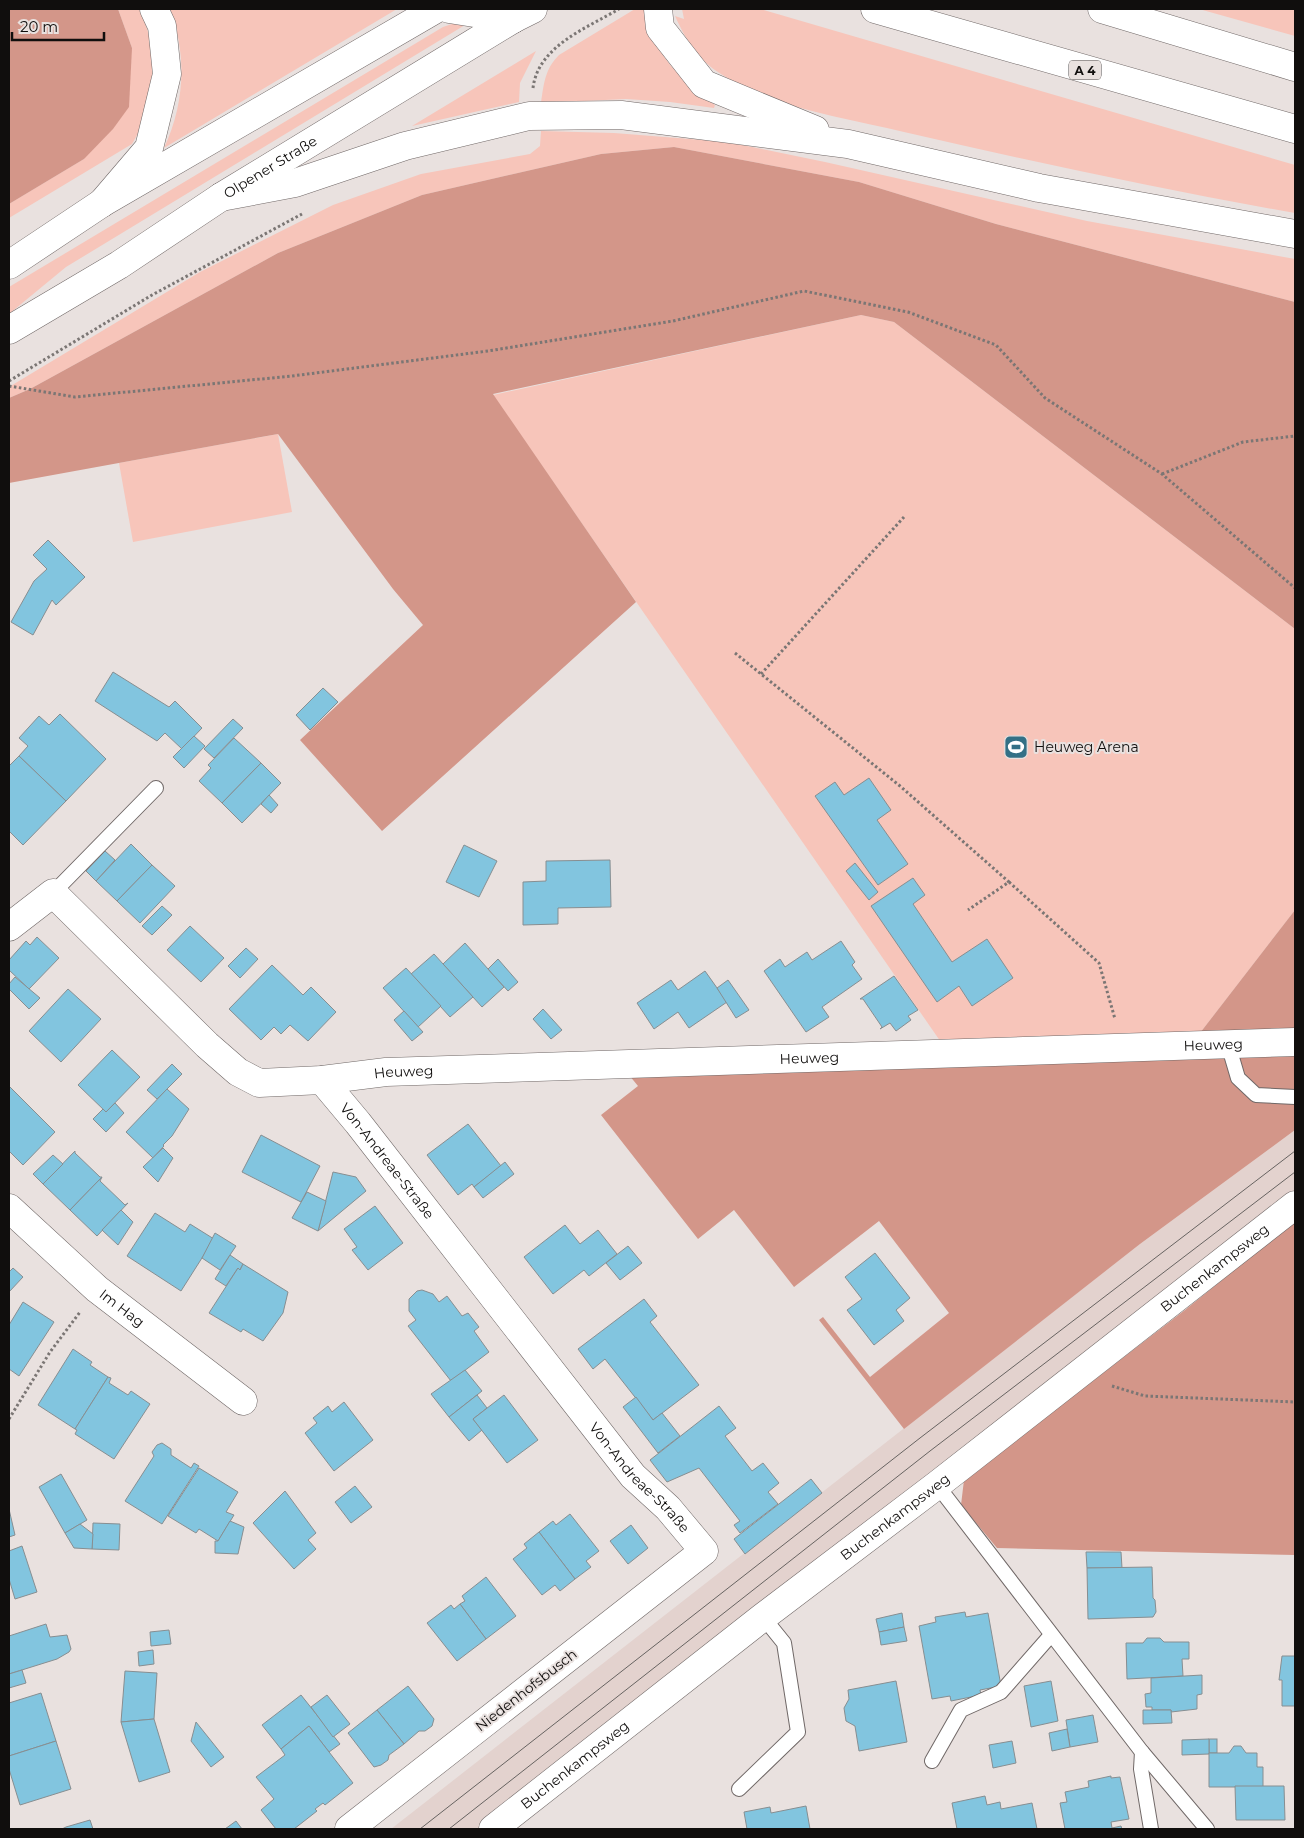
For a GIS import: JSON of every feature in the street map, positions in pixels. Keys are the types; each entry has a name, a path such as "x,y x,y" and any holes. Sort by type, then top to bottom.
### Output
{"main road":[{"path":"102,203 149,148 166,74 162,26 154,9"},
{"path":"9,265 102,203 436,9"},
{"path":"449,9 523,14"},
{"path":"658,9 660,28 704,84 848,144"},
{"name":"A 4","path":"875,9 1295,129"},
{"path":"1102,9 1295,67"},
{"name":"Olpener Straße","path":"9,330 119,265 221,197 523,14"},
{"path":"221,197 295,183 405,146 529,116 620,115 848,144 1040,188 1295,234"},
{"path":"9,927 53,893 238,1072 259,1083 322,1080"},
{"name":"Heuweg","path":"322,1080 386,1072 1295,1042"},
{"name":"Von-Andreae-Straße","path":"322,1080 358,1123 633,1476 668,1508 704,1551"},
{"name":"Buchenkampsweg","path":"493,1829 763,1617 937,1485 1295,1205"},
{"name":"Im Hag","path":"9,1208 97,1289 243,1401"},
{"name":"Niedenhofsbusch","path":"348,1829 704,1551"}],"lane":[{"path":"53,893 156,788"},
{"path":"1228,1044 1238,1078 1256,1095 1295,1097"},
{"path":"937,1485 1142,1752 1207,1829"},
{"path":"739,1789 798,1732 784,1643 763,1617"},
{"path":"932,1762 961,1710 1001,1692 1052,1635"},
{"path":"1142,1752 1140,1769 1152,1829"}],"path":[{"path":"9,386 75,397 292,376 488,351 664,323 804,291 908,312 996,344 1045,398 1162,474 1295,588"},
{"path":"1162,474 1243,442 1295,436"},
{"path":"762,674 904,517"},
{"path":"735,653 900,786 1099,963 1123,1048"},
{"path":"968,910 1009,882"},
{"path":"9,1419 50,1352 97,1289"},
{"path":"1089,1366 1109,1385 1145,1396 1295,1402"}],"shaded area":[{"path":"9,9 118,9 132,48 129,107 113,129 84,159 9,204"},
{"path":"118,9 139,9 146,24 150,41 152,77 150,95 140,129 132,144 9,218 9,204 84,159 132,48"},
{"path":"170,9 397,9 164,148 176,114 181,79 179,44"},
{"path":"635,9 644,9 655,40 670,64 679,75 715,105 714,108 626,99 541,103 548,71 559,55"},
{"path":"682,9 760,9 1295,165 1295,213 1050,165 786,104 741,86 721,74 699,56 688,41 675,16 684,19"},
{"path":"1199,9 1295,9 1295,36"},
{"path":"458,22 465,25 66,267 9,314 9,287 443,27"},
{"path":"536,51 520,83 519,102 412,126"},
{"path":"541,131 614,133 728,142 1087,221 1295,259 1295,302 996,224 859,182 674,147 601,154 422,195 278,253 30,389 9,398 9,387 200,272 333,205 421,174 530,154 540,146"},
{"path":"674,147 859,182 996,224 1295,302 1295,629 894,322 861,315 493,394 636,602 382,831 300,740 423,625 393,589 278,434 9,483 9,398 30,389 278,253 422,195 601,154"},
{"name":"Heuweg Arena","path":"861,315 894,322 1295,629 1295,910 1200,1033 945,1048 493,395"},
{"path":"278,434 292,512 133,542 119,463"},
{"path":"1295,910 1295,1030 1200,1033"},
{"path":"1295,1056 1295,1130 1140,1244 904,1429 819,1320 823,1317 870,1377 949,1313 879,1221 794,1287 734,1210 698,1239 601,1115 638,1086 629,1075 1028,1062"},
{"path":"1295,1130 1295,1191 1267,1211 480,1829 391,1829 1140,1244"},
{"path":"1295,1221 1295,1555 997,1548 961,1505 964,1480 1185,1310"}],"building":[{"path":"48,540 85,577 56,605 52,600 33,635 11,622 34,581 47,569 33,555"},
{"path":"113,672 169,707 175,701 202,728 182,749 165,733 157,741 95,701"},
{"path":"323,688 338,702 310,730 296,715"},
{"path":"60,714 106,759 66,801 19,756 28,746 19,738 39,716 49,725"},
{"path":"233,719 243,728 214,758 204,749"},
{"path":"194,736 205,746 184,768 173,757"},
{"path":"234,738 261,763 222,803 199,781 211,768 208,765"},
{"path":"19,756 66,801 23,845 9,831 9,766"},
{"path":"261,763 281,783 242,823 222,803"},
{"path":"869,778 891,810 877,820 908,864 878,885 815,796 835,782 844,795"},
{"path":"269,795 278,805 271,813 261,804"},
{"path":"131,844 152,865 117,901 96,881"},
{"path":"464,845 497,861 479,897 446,882"},
{"path":"105,851 115,860 96,881 86,871"},
{"path":"610,860 611,907 558,908 558,924 523,925 523,882 546,881 546,861"},
{"path":"855,863 878,892 869,900 846,871"},
{"path":"152,865 175,886 140,923 117,901"},
{"path":"913,878 925,895 913,904 952,962 987,939 1013,978 972,1006 959,986 937,1002 871,906"},
{"path":"162,906 172,915 152,935 142,926"},
{"path":"190,926 224,958 201,982 167,950"},
{"path":"37,937 59,958 29,989 9,970 9,960 26,941 30,945"},
{"path":"841,941 855,962 852,965 862,979 822,1007 829,1017 806,1032 764,971 780,959 785,967 807,952 812,960"},
{"path":"465,943 504,987 482,1007 443,964"},
{"path":"246,948 258,959 240,978 228,966"},
{"path":"434,954 473,997 450,1017 411,974"},
{"path":"498,959 518,982 508,991 488,969"},
{"path":"272,965 303,995 311,987 336,1012 308,1041 290,1025 281,1034 274,1027 261,1040 229,1009"},
{"path":"406,968 441,1006 418,1027 383,988"},
{"path":"705,971 727,1002 689,1028 678,1012 654,1029 637,1003 671,980 678,990"},
{"path":"894,976 918,1010 908,1016 911,1020 896,1031 890,1023 880,1029 882,1027 863,999 860,999"},
{"path":"15,977 40,998 29,1009 9,989 9,984"},
{"path":"728,980 749,1010 736,1018 717,988"},
{"path":"68,989 101,1019 61,1062 29,1031"},
{"path":"543,1009 562,1030 551,1039 533,1019"},
{"path":"404,1011 423,1032 412,1041 394,1020"},
{"path":"112,1050 140,1077 106,1112 78,1085"},
{"path":"172,1064 182,1074 157,1099 147,1090"},
{"path":"9,1086 55,1132 23,1165 9,1151"},
{"path":"167,1089 189,1109 172,1136 153,1158 126,1132"},
{"path":"115,1103 124,1113 106,1132 93,1119 103,1109 106,1112"},
{"path":"468,1124 501,1166 474,1187 472,1184 458,1195 427,1155"},
{"path":"261,1135 320,1166 301,1202 242,1172"},
{"path":"163,1148 173,1158 158,1182 143,1167"},
{"path":"75,1151 102,1177 70,1210 43,1184"},
{"path":"53,1155 63,1164 43,1184 33,1174"},
{"path":"505,1162 514,1174 483,1198 474,1187"},
{"path":"333,1172 356,1177 366,1191 318,1231"},
{"path":"102,1177 100,1181 125,1205 128,1203 97,1236 70,1210"},
{"path":"307,1192 326,1201 318,1231 292,1218"},
{"path":"375,1206 403,1243 368,1270 352,1250 357,1247 344,1229"},
{"path":"121,1210 133,1222 118,1245 102,1230"},
{"path":"155,1213 185,1232 190,1224 214,1239 181,1291 127,1256"},
{"path":"565,1225 580,1244 598,1230 617,1254 589,1276 584,1270 553,1294 524,1257"},
{"path":"215,1233 236,1246 220,1270 202,1258"},
{"path":"628,1246 642,1263 620,1280 606,1263"},
{"path":"875,1253 910,1298 896,1310 904,1321 874,1345 847,1310 862,1299 845,1277"},
{"path":"230,1255 243,1264 240,1270 238,1268 226,1286 215,1279"},
{"path":"243,1264 288,1292 283,1313 263,1341 243,1329 241,1332 209,1313 238,1268 240,1270"},
{"path":"13,1268 23,1277 9,1292 9,1272"},
{"path":"422,1290 433,1294 439,1302 447,1296 462,1316 468,1313 479,1327 474,1331 489,1352 451,1381 408,1326 416,1320 409,1311 409,1299 417,1291"},
{"path":"644,1299 657,1316 650,1322 699,1385 653,1420 605,1359 593,1369 578,1349"},
{"path":"23,1302 54,1322 19,1376 9,1369 9,1325"},
{"path":"73,1349 92,1362 90,1365 108,1377 75,1429 38,1405"},
{"path":"465,1370 482,1391 449,1417 431,1394"},
{"path":"108,1377 111,1378 109,1383 128,1395 131,1391 150,1404 114,1459 75,1434 77,1430 75,1429"},
{"path":"477,1395 487,1408 473,1419 482,1430 469,1441 449,1417"},
{"path":"504,1395 538,1440 507,1463 473,1419"},
{"path":"636,1397 653,1420 662,1413 680,1436 658,1453 623,1407"},
{"path":"344,1402 373,1440 334,1471 305,1433 317,1423 313,1418 328,1406 332,1412"},
{"path":"719,1406 736,1428 725,1436 752,1471 763,1463 779,1483 768,1492 778,1504 740,1533 734,1525 740,1521 699,1468 667,1482 650,1460"},
{"path":"162,1443 171,1449 171,1455 191,1468 194,1463 199,1466 162,1524 125,1501 154,1456 152,1452 157,1445"},
{"path":"199,1468 238,1492 226,1512 234,1515 218,1541 199,1529 196,1533 168,1516"},
{"path":"61,1474 87,1520 65,1533 39,1487"},
{"path":"811,1479 822,1493 745,1554 734,1539"},
{"path":"355,1486 372,1507 351,1523 335,1502"},
{"path":"285,1491 316,1533 308,1540 316,1549 294,1569 253,1523"},
{"path":"9,1509 15,1535 9,1537"},
{"path":"570,1514 599,1551 586,1561 591,1567 575,1579 539,1532 553,1521 556,1525"},
{"path":"230,1521 244,1527 238,1554 215,1553 215,1541 218,1541"},
{"path":"93,1523 120,1524 119,1550 92,1549"},
{"path":"80,1524 93,1534 92,1549 74,1548 65,1533"},
{"path":"631,1525 648,1548 628,1564 610,1541"},
{"path":"539,1532 575,1579 560,1591 555,1585 542,1595 513,1559 527,1548 524,1544"},
{"path":"22,1546 37,1592 15,1599 9,1579 9,1551"},
{"path":"1086,1552 1121,1552 1122,1568 1087,1568"},
{"path":"1152,1567 1153,1598 1155,1600 1156,1612 1153,1617 1088,1619 1087,1568"},
{"path":"486,1577 516,1616 486,1639 460,1604 465,1601 462,1596"},
{"path":"460,1604 486,1639 457,1661 427,1623 451,1605 454,1609"},
{"path":"965,1612 966,1617 988,1613 1001,1686 980,1690 981,1695 951,1701 950,1696 932,1699 919,1626 936,1622 935,1617"},
{"path":"902,1613 904,1627 879,1632 876,1619"},
{"path":"46,1624 50,1637 67,1635 71,1649 69,1652 57,1659 9,1674 9,1636"},
{"path":"904,1627 907,1641 881,1645 879,1632"},
{"path":"169,1630 171,1644 151,1646 150,1632"},
{"path":"1147,1638 1160,1638 1164,1642 1189,1642 1189,1659 1182,1659 1183,1676 1127,1679 1126,1643 1143,1643"},
{"path":"153,1650 154,1664 139,1666 138,1652"},
{"path":"1282,1656 1295,1656 1295,1706 1282,1706 1282,1680 1279,1680"},
{"path":"22,1670 26,1683 9,1688 9,1674"},
{"path":"125,1671 157,1673 154,1719 121,1722"},
{"path":"1202,1675 1202,1694 1197,1695 1197,1709 1171,1712 1171,1710 1152,1710 1152,1707 1146,1707 1145,1694 1151,1693 1151,1678"},
{"path":"896,1681 907,1742 859,1751 855,1726 846,1721 844,1708 849,1699 848,1690"},
{"path":"1051,1681 1058,1721 1031,1727 1024,1686"},
{"path":"408,1686 434,1719 432,1726 425,1731 419,1731 404,1744 377,1710"},
{"path":"41,1693 56,1741 9,1756 9,1703"},
{"path":"301,1695 340,1744 329,1752 309,1726 281,1749 262,1725"},
{"path":"327,1695 350,1724 333,1737 311,1707"},
{"path":"377,1710 404,1744 389,1755 388,1760 374,1767 348,1733"},
{"path":"1143,1710 1171,1710 1172,1723 1143,1724"},
{"path":"1093,1715 1098,1742 1070,1747 1066,1720"},
{"path":"154,1719 170,1772 139,1782 121,1722"},
{"path":"196,1722 224,1757 211,1767 191,1741"},
{"path":"309,1726 353,1783 325,1805 323,1803 315,1809 317,1811 294,1829 276,1829 261,1810 274,1799 256,1777 285,1755 281,1749"},
{"path":"1067,1729 1070,1747 1052,1751 1049,1733"},
{"path":"1209,1739 1217,1739 1217,1753 1209,1753"},
{"path":"1209,1739 1209,1754 1182,1755 1182,1740"},
{"path":"56,1741 71,1789 20,1805 9,1769 9,1756"},
{"path":"1012,1741 1016,1763 993,1768 989,1745"},
{"path":"1234,1746 1241,1746 1246,1753 1257,1753 1257,1767 1263,1767 1263,1787 1209,1787 1209,1753 1229,1753"},
{"path":"1111,1776 1111,1778 1120,1777 1129,1819 1111,1822 1112,1828 1121,1826 1122,1829 1065,1829 1060,1803 1067,1802 1065,1792 1089,1787 1088,1781"},
{"path":"1235,1786 1284,1786 1285,1820 1236,1820"},
{"path":"985,1796 987,1805 1000,1802 1001,1809 1032,1803 1037,1829 957,1829 952,1803"},
{"path":"806,1806 810,1829 747,1829 744,1812 770,1807 771,1813"},
{"path":"90,1820 93,1829 62,1829 66,1827"},
{"path":"236,1821 242,1829 225,1829"}],"tram line":[{"path":"420,1829 920,1438 1295,1151"},
{"path":"449,1829 930,1451 1295,1172"}],"place":[{"name":"Heuweg Arena","path":"1016,747"}]}
